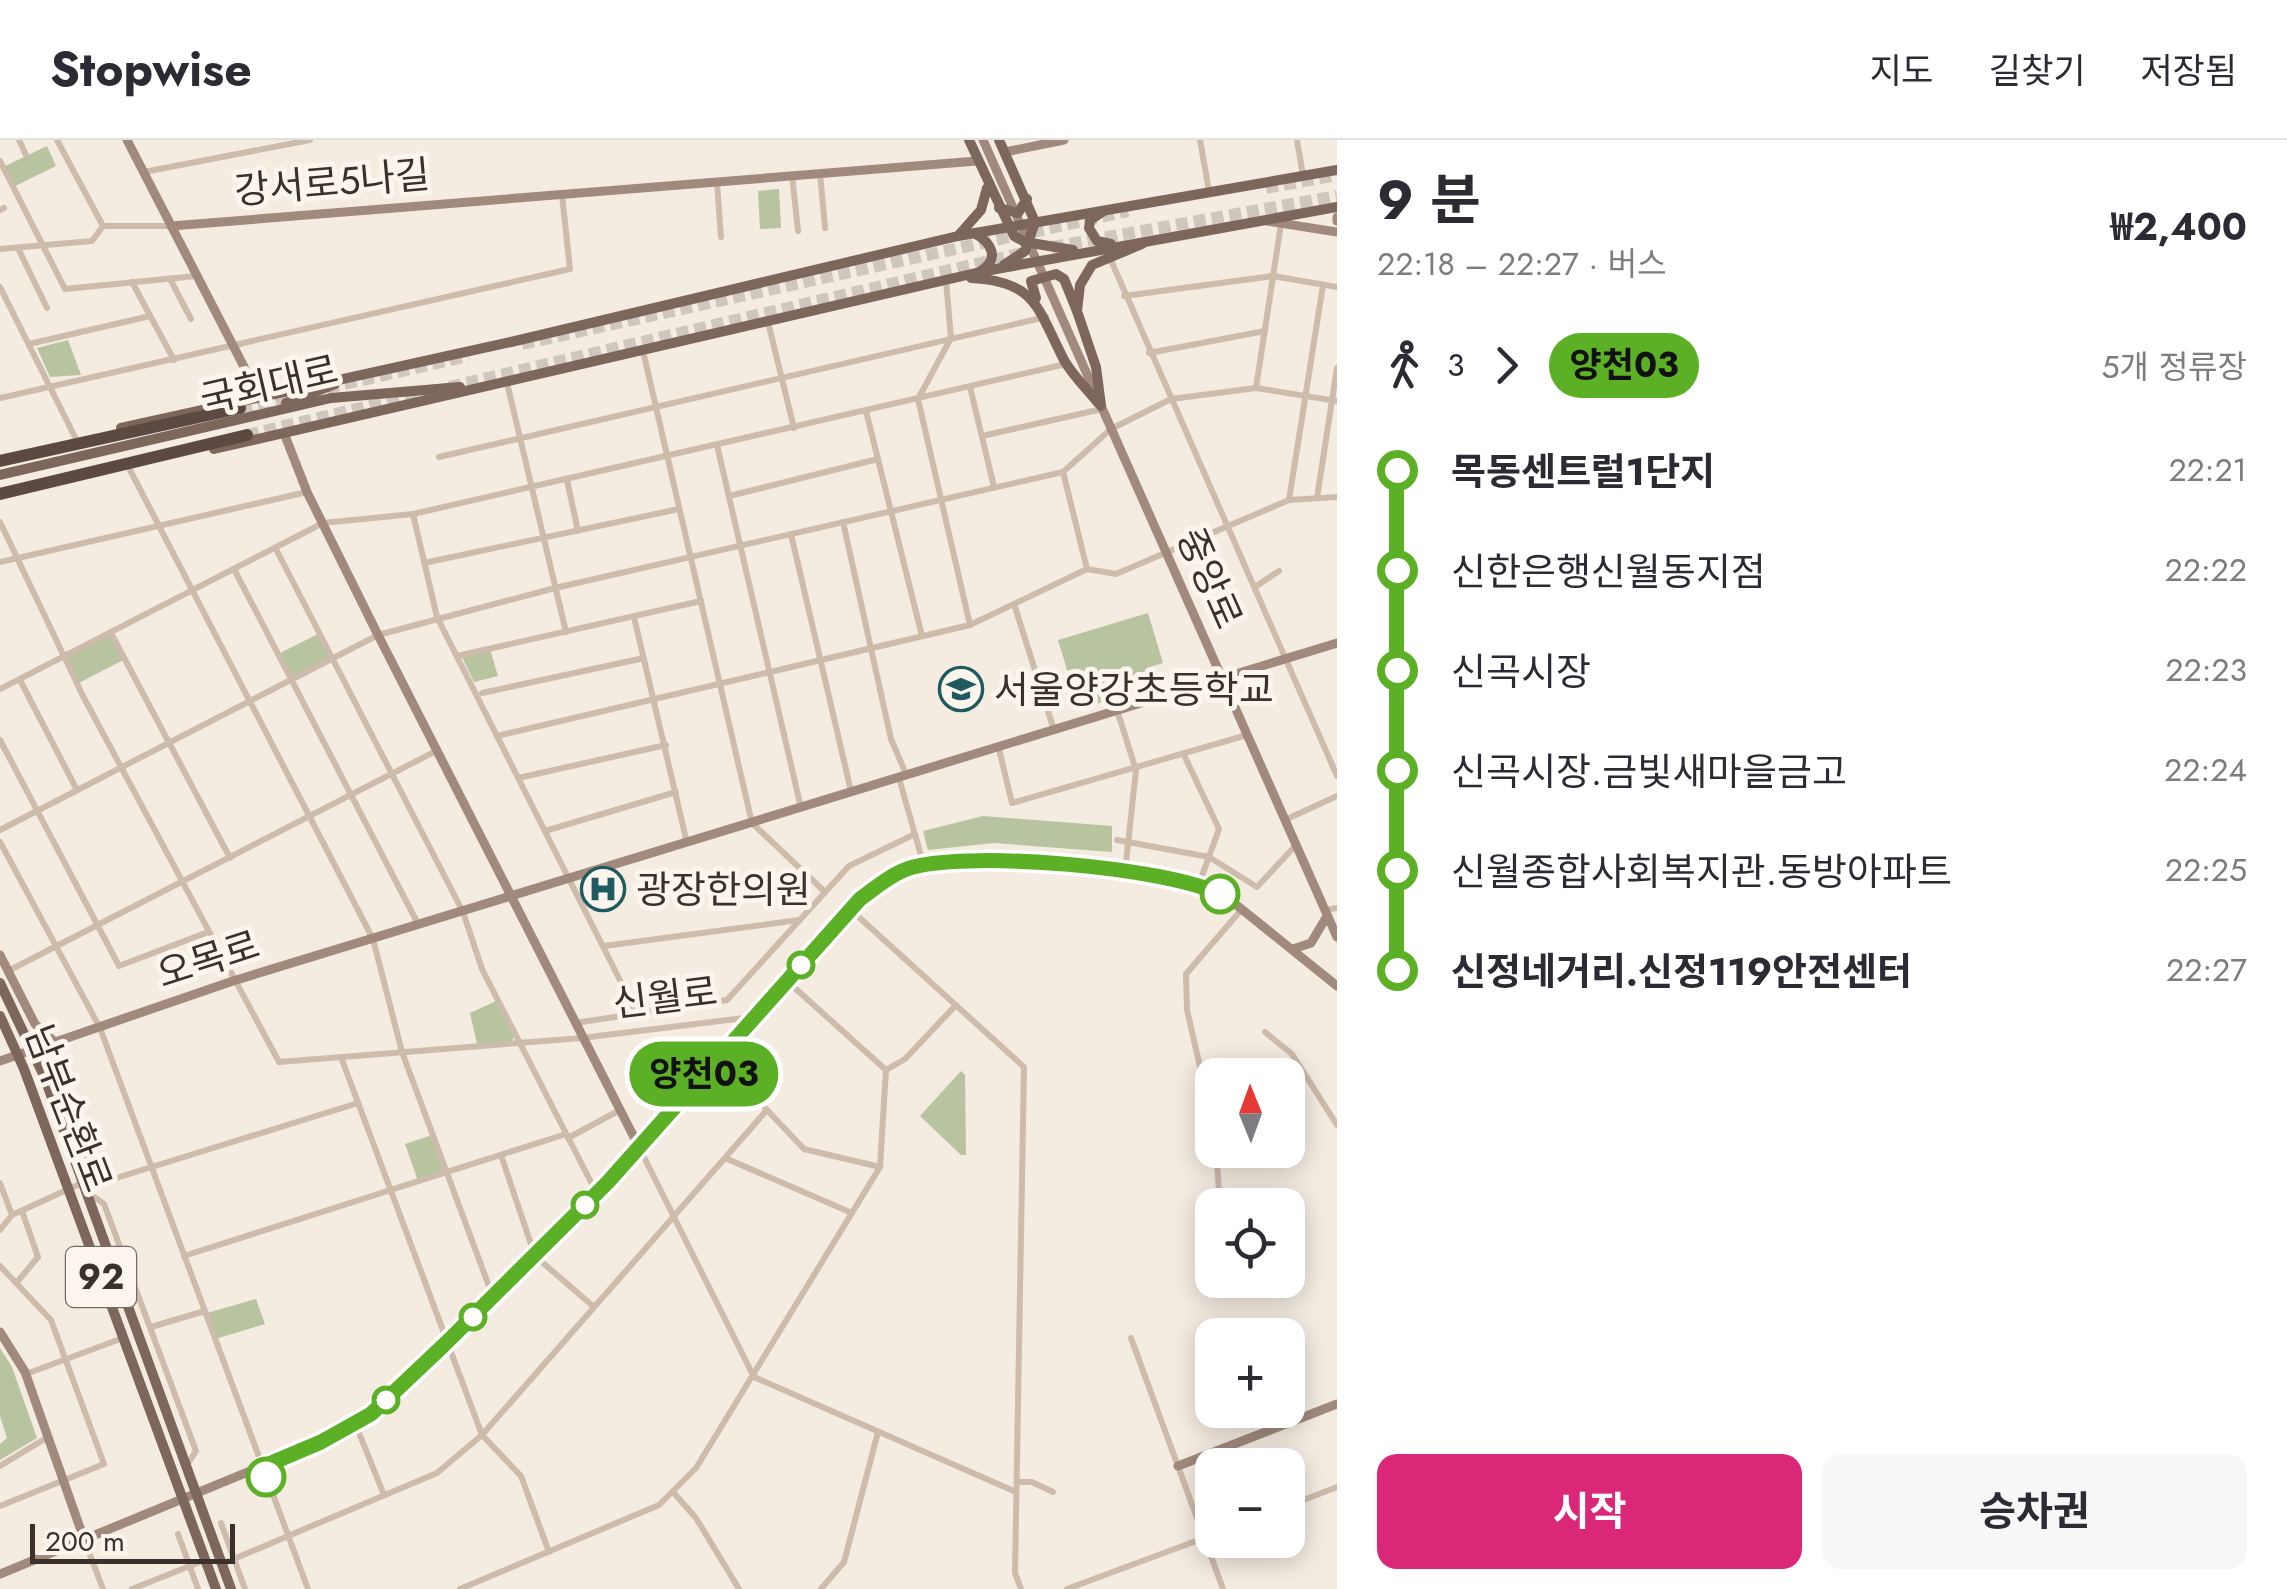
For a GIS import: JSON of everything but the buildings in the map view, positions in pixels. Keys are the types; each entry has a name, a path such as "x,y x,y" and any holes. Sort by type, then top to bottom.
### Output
{"highway":[{"path":"0,461 240,408"},
{"path":"0,494 246,435"}],"main road":[{"path":"128,140 258,396"},
{"path":"969,140 987,186 1014,236 1030,244 1084,251"},
{"name":"중앙로","path":"983,140 1337,937"},
{"path":"998,140 1034,219 1030,244 999,268"},
{"path":"1005,152 1064,140"},
{"name":"강서로5나길","path":"170,226 977,161"},
{"path":"52,448 76,438 958,236 1009,228 1034,219 1337,170"},
{"path":"958,236 981,210 987,186"},
{"path":"998,208 1018,213 1026,200"},
{"path":"72,478 284,433 980,272 1318,210 1337,203"},
{"path":"1108,209 1094,216 1089,228 1096,241 1116,245"},
{"path":"1260,220 1337,232"},
{"path":"974,234 989,243 993,253 990,266 980,272"},
{"path":"1077,312 1084,272 1109,257 1161,237"},
{"path":"1056,274 1064,279 1096,366 1102,408 1066,364 1031,281 1056,274"},
{"path":"950,279 1002,280 1032,298 1044,314"},
{"name":"국회대로","path":"0,473 330,398 464,387 554,369"},
{"name":"국회대로","path":"0,473 224,421 355,376"},
{"path":"284,433 307,492 378,635 639,1147"},
{"name":"오목로","path":"0,1061 234,981 1337,643"},
{"name":"신월로","path":"0,1574 262,1467 355,1423 446,1343 596,1194 850,910 882,883 910,868 974,858 1125,872 1199,884 1242,909 1337,986"},
{"path":"1293,948 1311,942 1326,913"},
{"name":"남부순환로","path":"0,956 35,1024 56,1043"},
{"name":"남부순환로","path":"0,983 44,1076 231,1589"},
{"name":"남부순환로","path":"0,1016 18,1054 124,1337 214,1589"},
{"path":"0,1332 26,1374 84,1539"},
{"path":"1178,1466 1337,1404"}],"street":[{"path":"19,140 26,156"},
{"path":"57,140 103,226"},
{"path":"144,172 310,140"},
{"path":"1200,140 1209,193"},
{"path":"1297,140 1303,176"},
{"path":"0,161 65,288 196,276"},
{"path":"820,173 825,228"},
{"path":"792,176 798,231"},
{"path":"717,182 722,237"},
{"path":"0,398 570,269 562,192"},
{"path":"1256,388 1281,224"},
{"path":"103,226 170,226"},
{"path":"0,249 92,241 103,226"},
{"path":"18,248 48,308"},
{"path":"1109,257 1337,776"},
{"path":"1124,296 1273,276 1337,287"},
{"path":"170,278 191,319"},
{"path":"950,279 952,338 918,399 970,625"},
{"path":"132,282 174,360"},
{"path":"1289,500 1322,285"},
{"path":"0,287 76,438"},
{"path":"0,314 11,309"},
{"path":"438,457 1044,314"},
{"path":"29,344 150,316"},
{"path":"768,322 794,428"},
{"path":"1149,353 1265,331"},
{"path":"642,351 752,823 825,892"},
{"path":"0,689 323,523 412,514 1066,364"},
{"path":"1317,498 1337,368"},
{"path":"507,382 566,632"},
{"path":"970,386 994,487"},
{"path":"0,830 378,635 438,616 1063,472 1111,429 1170,399 1256,388 1334,401"},
{"path":"982,436 1102,408"},
{"path":"866,411 922,636"},
{"path":"717,446 801,808"},
{"path":"729,496 878,459"},
{"path":"129,468 373,939 402,1052 493,1298"},
{"path":"1063,472 1086,570"},
{"path":"566,480 578,532"},
{"path":"0,562 307,492"},
{"path":"497,736 970,625 1086,570 1116,574 1289,500 1337,497"},
{"path":"424,563 679,509"},
{"path":"412,514 438,616 637,1014"},
{"path":"0,522 64,658 234,981"},
{"path":"843,522 891,739 924,866"},
{"path":"791,534 851,791"},
{"path":"276,549 463,912 482,969 596,1194"},
{"path":"234,570 418,925"},
{"path":"1255,587 1279,571"},
{"path":"457,656 701,601"},
{"path":"1014,604 1053,727"},
{"path":"634,617 686,843"},
{"path":"111,634 230,858"},
{"path":"482,694 644,658"},
{"path":"20,680 76,790"},
{"path":"1117,710 1136,770 1125,872"},
{"path":"998,745 1012,803 1247,735"},
{"path":"0,740 119,966 208,932"},
{"path":"518,778 666,745"},
{"path":"8,971 436,751"},
{"path":"1184,754 1220,829 1199,884"},
{"path":"0,765 10,760"},
{"path":"545,831 676,792"},
{"path":"1285,820 1337,796"},
{"path":"574,1024 727,1000 849,866 915,834"},
{"path":"1117,840 1209,857 1258,887 1296,845"},
{"path":"0,842 100,1028 308,1589"},
{"path":"1326,913 1337,908"},
{"path":"1198,1058 1186,1010 1186,974 1242,909"},
{"path":"850,910 1024,1067 1015,1573 1021,1589"},
{"path":"604,946 799,920"},
{"name":"신월로","path":"234,981 278,1062 582,1038 755,1017"},
{"path":"787,981 886,1070"},
{"path":"886,1070 905,1059 956,1005"},
{"path":"1265,1032 1292,1054 1337,1125"},
{"path":"341,1057 482,1435 520,1476 548,1552"},
{"path":"718,1058 804,1148 880,1167"},
{"path":"460,1589 659,1505 696,1468 880,1167 886,1070"},
{"path":"44,1076 59,1075 97,1184 358,1104"},
{"path":"184,1256 567,1136 620,1110"},
{"path":"222,1564 438,1473 482,1435 767,1110"},
{"path":"639,1147 754,1377 1016,1492"},
{"path":"500,1155 535,1256 594,1307"},
{"path":"725,1158 852,1213"},
{"path":"0,1183 12,1216"},
{"path":"0,1230 12,1216 84,1187"},
{"name":"남부순환로","path":"84,1187 104,1204 196,1451 186,1466"},
{"path":"18,1281 38,1257 22,1211"},
{"path":"0,1266 51,1320 104,1464 0,1506"},
{"path":"150,1327 205,1312"},
{"path":"26,1374 124,1337"},
{"path":"1130,1338 1195,1506"},
{"path":"355,1423 384,1496"},
{"path":"821,1589 844,1562 878,1432"},
{"path":"0,1466 48,1436"},
{"path":"1016,1482 1032,1482 1053,1492"},
{"path":"1305,1499 1337,1487"},
{"path":"674,1492 696,1518 739,1589"},
{"path":"220,1523 245,1589"},
{"path":"178,1534 198,1589"},
{"path":"84,1539 103,1589"},
{"path":"1067,1589 1195,1541"},
{"path":"1214,1558 1223,1589"},
{"path":"132,1589 204,1560"}],"green space":[{"path":"47,146 56,166 13,187 3,167"},
{"path":"779,189 781,228 760,229 758,191"},
{"path":"68,340 81,375 50,377 37,348"},
{"path":"1148,613 1163,663 1150,667 1156,686 1079,709 1058,640"},
{"path":"111,633 125,659 77,684 64,658"},
{"path":"320,633 333,659 293,679 280,653"},
{"path":"490,649 498,676 474,682 461,655"},
{"path":"983,816 1112,826 1112,852 994,843 928,850 923,831"},
{"path":"496,1001 515,1034 512,1041 477,1044 470,1013"},
{"path":"961,1071 965,1075 966,1155 961,1155 920,1116"},
{"path":"432,1135 445,1172 418,1181 405,1144"},
{"path":"256,1299 265,1324 215,1339 207,1313"},
{"path":"0,1348 12,1367 37,1438 0,1460 0,1444 7,1438 0,1416"}],"tunnel":[{"path":"1266,188 1337,175"},
{"path":"1052,247 1337,196"},
{"path":"522,344 1128,211"},
{"path":"449,387 1023,253"},
{"path":"327,388 468,356"},
{"path":"247,435 424,393"},
{"path":"240,408 303,394"}],"bus line":[{"name":"양천03","path":"266,1477 262,1467 321,1442 371,1414 493,1298 608,1182 860,899 882,883 910,868 974,858 1153,875 1194,882 1220,894"}],"place":[{"name":"서울양강초등학교","path":"961,689"},
{"name":"광장한의원","path":"603,889"}]}
